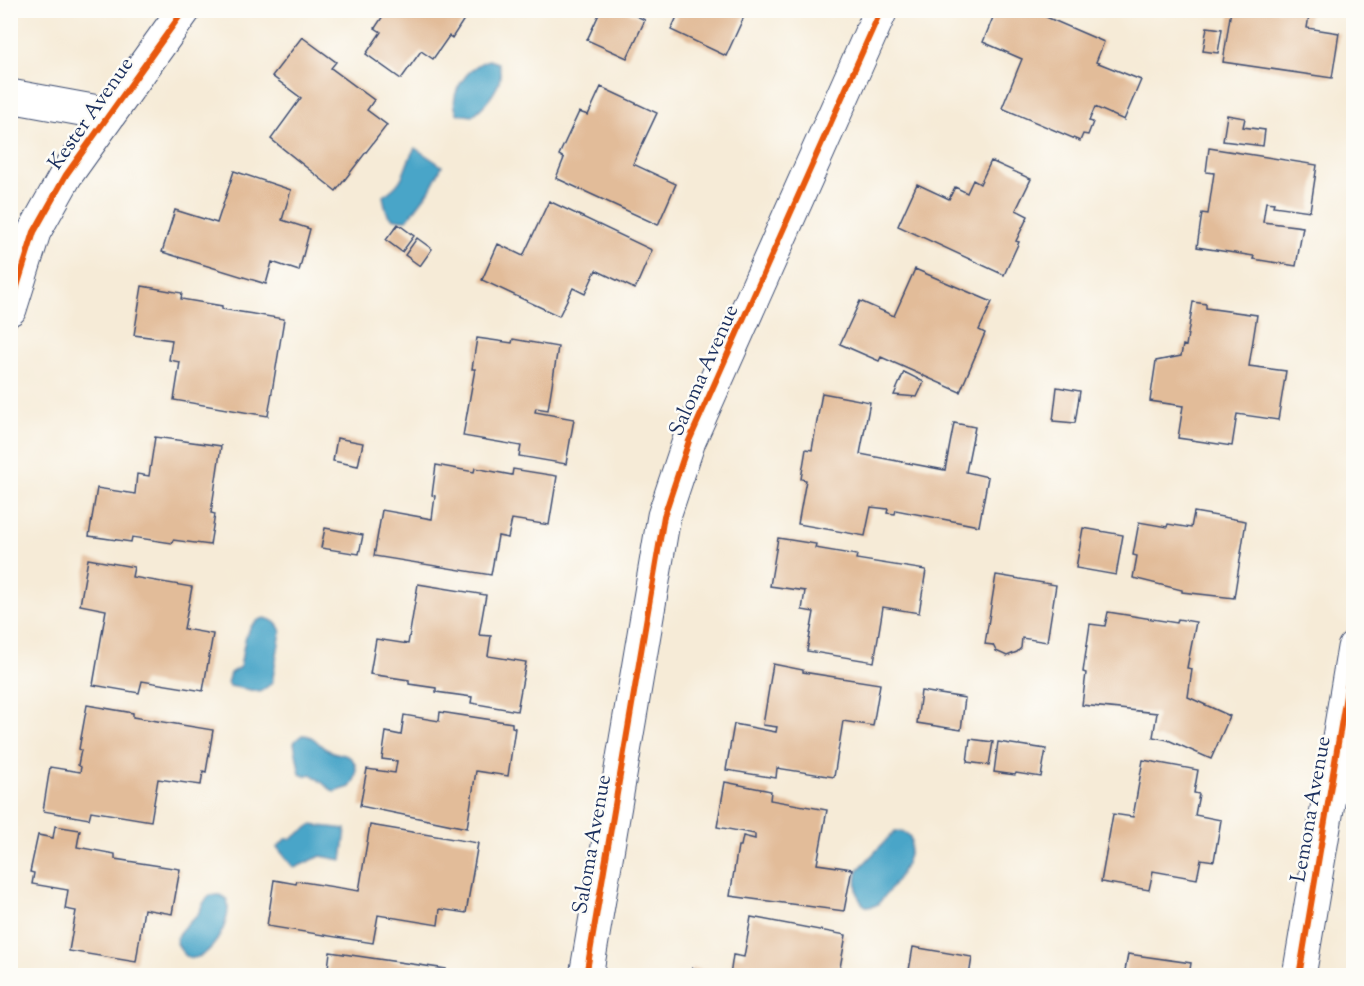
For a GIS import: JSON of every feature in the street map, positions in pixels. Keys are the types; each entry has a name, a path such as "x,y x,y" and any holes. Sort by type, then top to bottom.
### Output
{"street":[{"name":"Kester Avenue","path":"10,309 34,232 66,175 184,10"},
{"name":"Saloma Avenue","path":"585,975 664,516 689,441 881,10"},
{"path":"10,96 109,114"},
{"name":"Lemona Avenue","path":"1299,975 1346,741 1353,648"}],"water":[{"path":"489,60 498,63 500,71 500,78 494,93 472,116 458,114 455,99 461,82 474,68"},
{"path":"415,148 442,166 429,191 407,220 391,218 383,196 397,185"},
{"path":"265,618 275,622 281,632 272,683 260,692 230,686 227,683 230,673 240,667 248,631 252,625"},
{"path":"302,735 313,738 331,752 346,755 352,759 356,773 350,787 334,792 311,774 304,776 300,774 294,743"},
{"path":"311,825 346,829 342,860 321,856 294,868 277,847 286,839 291,839"},
{"path":"895,831 905,832 911,840 905,866 878,904 871,907 865,906 857,890 858,870"},
{"path":"210,895 220,895 227,899 228,910 225,923 220,935 204,954 195,958 186,956 178,945 177,938 183,928 198,914"}],"building":[{"path":"374,10 470,10 452,38 449,36 433,59 421,51 401,79 366,54 381,32 375,28 383,16"},
{"path":"601,10 624,10 645,20 627,58 587,40"},
{"path":"680,10 747,10 726,56 671,30"},
{"path":"996,10 1030,10 1104,42 1096,62 1141,80 1124,120 1095,107 1089,121 1093,122 1088,135 1083,134 1080,141 1002,108 1022,59 983,42"},
{"path":"1231,10 1310,10 1307,28 1339,33 1332,78 1223,62"},
{"path":"1207,27 1222,29 1218,53 1203,51"},
{"path":"302,37 336,62 331,68 374,100 367,110 387,125 336,191 271,139 301,98 272,76"},
{"path":"601,87 657,113 633,164 676,184 658,225 556,178 564,158 559,155 579,112 588,115"},
{"path":"1227,115 1245,118 1243,127 1265,130 1263,146 1223,141"},
{"path":"1209,148 1317,165 1310,211 1273,206 1274,203 1266,202 1263,222 1303,227 1296,266 1253,259 1254,256 1197,247 1202,213 1208,214 1214,173 1206,172"},
{"path":"991,161 1031,179 1016,210 1028,216 1004,275 898,226 917,184 949,199 955,187 967,193 973,180 980,184"},
{"path":"234,171 291,190 282,220 310,229 299,271 272,262 266,284 162,252 175,210 217,223"},
{"path":"549,201 652,250 635,289 596,270 585,294 573,288 559,316 482,280 498,244 523,256"},
{"path":"398,224 414,236 402,252 386,240"},
{"path":"417,238 432,249 420,266 405,255"},
{"path":"915,269 992,302 979,330 985,333 960,392 881,357 879,361 840,344 860,301 894,316"},
{"path":"142,286 182,293 181,299 222,306 222,309 284,319 268,416 174,400 180,362 169,360 172,340 134,335"},
{"path":"1193,302 1206,304 1206,308 1257,315 1249,366 1286,371 1278,420 1237,414 1232,446 1178,438 1183,406 1150,401 1156,361 1181,356 1183,345 1186,346"},
{"path":"477,338 512,343 513,339 558,347 548,410 536,408 535,412 574,419 566,464 519,456 521,446 463,436 475,369 472,369"},
{"path":"904,372 924,382 917,397 894,395"},
{"path":"1057,387 1080,391 1075,423 1053,421"},
{"path":"822,393 870,402 860,454 945,470 954,423 975,427 966,472 988,477 979,526 896,510 895,514 887,513 888,509 871,507 865,536 798,524 806,480 801,479 806,449 812,450"},
{"path":"155,437 221,446 211,513 215,514 210,545 173,540 172,543 132,537 131,542 89,536 97,488 135,494 137,474 149,476"},
{"path":"337,438 363,443 358,466 333,461"},
{"path":"436,465 474,472 475,468 512,475 513,469 557,476 549,525 512,519 508,538 498,536 491,575 374,556 382,510 432,519"},
{"path":"1194,512 1246,521 1234,598 1182,592 1182,590 1133,578 1137,556 1133,555 1139,522 1191,528"},
{"path":"325,528 363,535 359,554 321,548"},
{"path":"1083,528 1123,535 1116,575 1076,568"},
{"path":"778,538 816,544 815,548 857,555 856,559 926,570 919,613 883,607 874,662 807,651 814,612 802,610 805,591 770,586"},
{"path":"88,559 134,567 132,577 192,587 184,629 213,634 203,691 142,681 139,693 93,685 106,610 80,605"},
{"path":"996,575 1056,585 1047,642 1022,638 1021,648 1007,656 996,651 993,645 985,644"},
{"path":"418,584 486,595 479,635 491,636 488,656 526,662 517,711 471,703 472,697 436,692 436,688 409,684 409,680 370,674 376,639 408,644"},
{"path":"1108,612 1177,623 1178,619 1196,622 1187,668 1192,669 1188,697 1230,716 1211,759 1168,740 1153,737 1157,713 1082,705 1086,673 1083,672 1090,624 1105,626"},
{"path":"773,664 803,670 803,672 880,684 873,726 843,721 834,777 777,768 776,778 726,770 734,724 776,732 777,727 763,725"},
{"path":"921,691 965,698 961,730 917,723"},
{"path":"87,705 133,713 133,717 213,730 206,772 203,771 201,785 158,779 151,821 91,811 89,819 43,811 50,767 80,772 81,767 78,765 81,750 79,749"},
{"path":"440,712 512,723 512,727 515,728 508,776 476,771 467,828 360,806 367,769 395,773 397,761 382,759 386,732 401,735 404,715 439,721"},
{"path":"970,739 993,742 989,765 967,762"},
{"path":"998,742 1046,749 1041,777 994,772"},
{"path":"1143,760 1198,770 1194,793 1199,794 1195,815 1221,820 1214,861 1201,859 1197,879 1153,871 1149,890 1101,882 1113,814 1133,817"},
{"path":"725,782 771,791 770,800 827,810 817,864 852,869 844,911 730,896 738,846 741,846 743,836 755,839 755,834 717,827"},
{"path":"370,825 478,843 466,913 440,909 438,925 378,915 373,943 267,926 274,880 296,884 297,881 359,891"},
{"path":"55,826 80,830 77,847 115,854 115,859 180,869 172,914 144,909 136,962 69,951 76,911 65,909 68,890 32,884 34,873 30,872 38,835 53,838"},
{"path":"751,917 846,935 839,973 842,973 841,976 730,976 733,955 744,957"},
{"path":"913,947 972,957 969,976 908,976"},
{"path":"330,952 446,969 445,976 327,976"},
{"path":"1128,954 1191,963 1189,976 1124,976"},
{"path":"692,968 726,974 726,976 691,976"}],"cycle path":[{"path":"10,309 34,232 66,175 184,10"},
{"path":"586,976 664,516 689,441 881,10"},
{"path":"1299,976 1354,648"}]}
